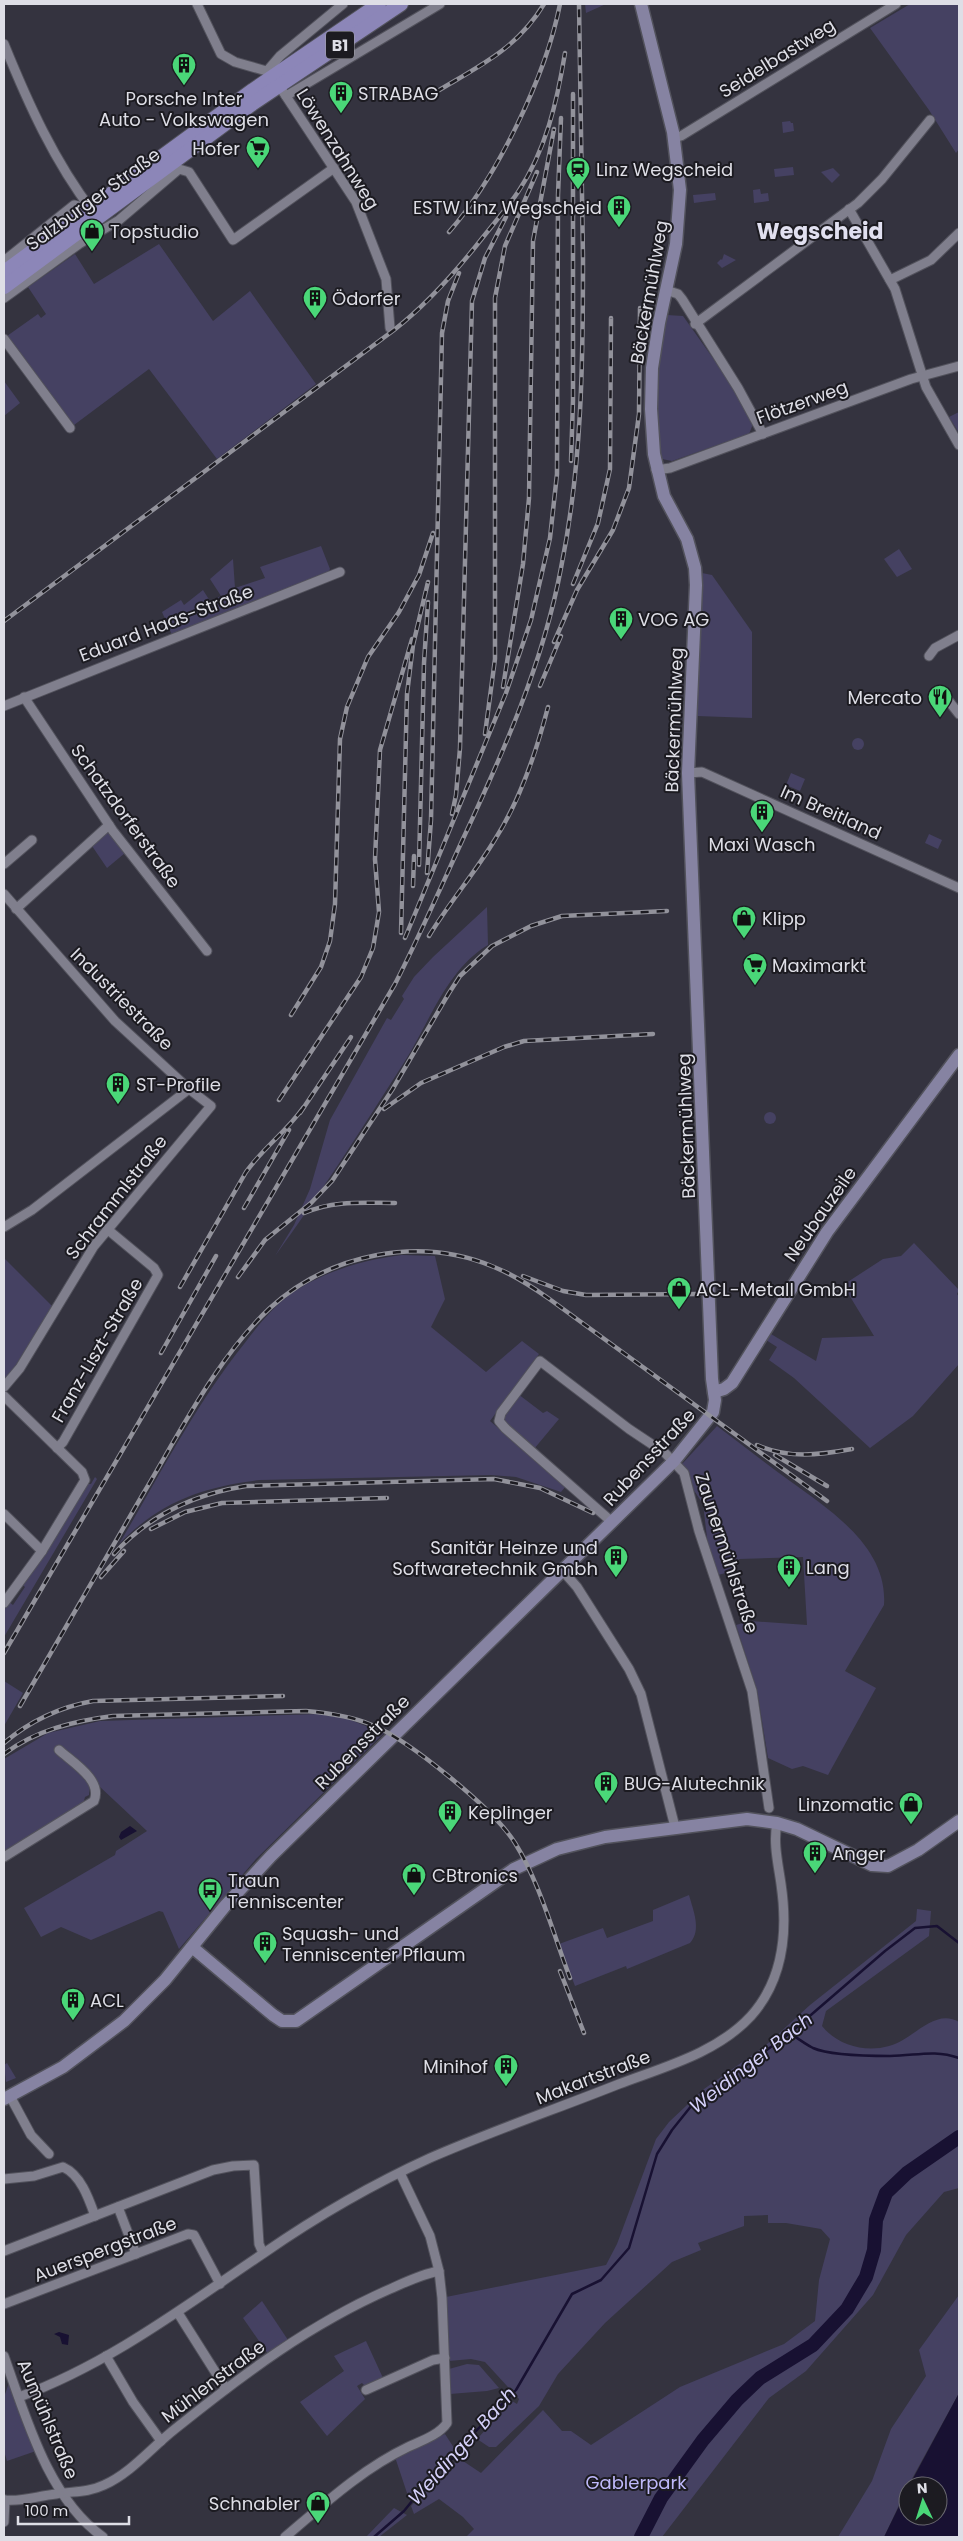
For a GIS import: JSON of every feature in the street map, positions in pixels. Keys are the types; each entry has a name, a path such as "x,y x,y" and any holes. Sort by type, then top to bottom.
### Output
{"main road":[{"name":"Salzburger Straße","path":"4,287 98,218 379,4"},
{"name":"Salzburger Straße","path":"277,82 401,4"},
{"name":"Salzburger Straße","path":"4,272 98,218"}],"street":[{"path":"197,4 221,54 277,82"},
{"name":"Salzburger Straße","path":"277,82 280,56 343,4"},
{"name":"Salzburger Straße","path":"277,82 440,4"},
{"name":"Bäckermühlweg","path":"641,4 674,138 679,173 680,209 674,256 655,344 651,386 652,435 656,470 664,496 687,539 695,568 696,597 688,773 714,1392"},
{"name":"Seidelbastweg","path":"674,138 681,136 896,4"},
{"path":"4,44 32,112 78,192 98,218"},
{"name":"Löwenzahnweg","path":"277,82 356,202 382,264 386,279 390,328"},
{"path":"696,324 849,209 882,180 930,120"},
{"name":"Salzburger Straße","path":"4,298 79,244 98,218 146,199 156,187 179,169 185,169 193,177 232,240 334,168"},
{"name":"Salzburger Straße","path":"4,261 74,205 98,218"},
{"path":"849,209 890,280 904,313 922,376 959,445"},
{"path":"890,280 930,260 943,251 959,232"},
{"path":"666,290 678,294 738,388 763,434"},
{"path":"4,339 70,428"},
{"name":"Flötzerweg","path":"656,470 670,468 922,376 959,366"},
{"name":"Eduard Haas-Straße","path":"4,706 340,572"},
{"path":"929,656 935,648 959,635"},
{"path":"941,691 959,714"},
{"name":"Schatzdorferstraße","path":"24,697 109,825 207,951"},
{"name":"Im Breitland","path":"688,773 702,772 959,888"},
{"path":"16,909 109,825"},
{"path":"4,864 32,840"},
{"name":"Industriestraße","path":"4,894 115,1021 189,1089 211,1106"},
{"name":"Neubauzeile","path":"714,1392 724,1389 732,1383 827,1232 959,1055"},
{"path":"4,1227 32,1210 189,1089"},
{"name":"Schrammlstraße","path":"4,1387 20,1368 88,1255 107,1229 211,1106"},
{"name":"Franz-Liszt-Straße","path":"57,1448 66,1437 158,1275 154,1268 107,1229"},
{"name":"Zaunermühlstraße","path":"612,1522 499,1421 501,1413 537,1363 543,1362 674,1461 684,1473 699,1530 752,1691 769,1808"},
{"name":"Rubensstraße","path":"50,2154 31,2135 7,2097 55,2071 107,2035 148,1997 248,1879 674,1461 714,1412 714,1392"},
{"path":"4,1396 82,1472 85,1480 42,1551 4,1603"},
{"path":"4,1514 42,1551"},
{"path":"562,1570 577,1587 629,1669 641,1694 675,1826"},
{"path":"4,1857 94,1801 95,1789 91,1781 84,1771 59,1750"},
{"path":"192,1947 282,2021 296,2021 525,1862 580,1843 675,1826 737,1819 777,1823 797,1829 863,1862 880,1867 901,1861 959,1821"},
{"name":"Makartstraße","path":"19,2397 106,2356 178,2313 264,2253 320,2217 400,2173 454,2148 692,2056 722,2040 743,2023 764,1998 776,1974 783,1944 784,1909 775,1841 777,1823"},
{"path":"4,2251 223,2167 254,2165 259,2244 264,2253"},
{"path":"4,2179 34,2176 63,2167 74,2174 95,2216"},
{"path":"285,2537 361,2474 383,2459 444,2428 448,2417 439,2271 430,2236 400,2173"},
{"path":"118,2207 136,2254"},
{"name":"Auerspergstraße","path":"4,2304 191,2234 220,2284"},
{"name":"Mühlenstraße","path":"4,2522 5,2500 27,2501 83,2492 106,2484 226,2389 291,2343 345,2310 425,2274 439,2271"},
{"path":"178,2313 226,2389"},
{"name":"Aumühlstraße","path":"4,2356 54,2481 62,2494 90,2526 104,2537"},
{"path":"106,2356 133,2402 161,2442"},
{"path":"366,2390 433,2360 445,2358"}],"green space":[{"path":"585,4 606,4 586,13"},
{"path":"910,4 959,4 959,149 956,153 929,110 870,28"},
{"path":"790,121 793,123 794,131 783,133 782,122"},
{"path":"793,167 794,175 775,177 774,169"},
{"path":"833,168 840,175 832,183 821,172"},
{"path":"760,189 761,194 768,193 769,201 754,203 753,190"},
{"path":"715,193 716,200 694,203 693,195"},
{"path":"159,244 213,321 250,291 316,384 217,459 149,369 74,425 7,336 38,314 41,318 46,314 28,287 75,254 94,284"},
{"path":"724,254 736,260 722,268 717,263 722,260"},
{"path":"667,315 683,316 732,385 753,424 749,434 672,461 662,459 657,424 657,387"},
{"path":"4,381 20,403 4,416"},
{"path":"959,412 959,433 949,417"},
{"path":"321,546 330,569 327,574 172,635 162,612 181,600 184,605 203,590 210,601 221,596 210,579 233,559 235,588 265,578 260,567"},
{"path":"899,549 912,569 897,577 884,559"},
{"path":"702,573 712,575 752,632 752,718 697,716"},
{"path":"858,738 864,744 858,750 852,744"},
{"path":"791,773 805,779 800,791 786,785"},
{"path":"108,832 125,853 107,868 92,846"},
{"path":"929,834 942,840 938,849 925,843"},
{"path":"487,907 488,945 474,955 450,982 405,1061 325,1184 275,1256 294,1225 310,1189 330,1120 387,1018 391,1020 404,999 402,996 414,977"},
{"path":"770,1112 776,1118 770,1124 764,1118"},
{"path":"914,1243 959,1290 957,1294 959,1297 959,1364 913,1416 870,1448 794,1378 769,1360 777,1347 766,1340 771,1334 816,1361 822,1338 874,1336 843,1285 883,1259 901,1256"},
{"path":"402,1255 435,1256 445,1299 431,1327 486,1372 522,1341 539,1354 490,1421 566,1486 561,1492 516,1477 491,1475 260,1480 219,1487 183,1499 150,1517 119,1544 193,1416 226,1367 270,1312 288,1296 314,1280 342,1268"},
{"path":"4,1258 52,1306 4,1381"},
{"path":"518,1394 543,1413 547,1411 559,1419 534,1449 508,1427 504,1418"},
{"path":"717,1426 839,1518 867,1548 877,1565 883,1584 884,1605 845,1671 876,1688 828,1775 803,1766 792,1769 768,1758 757,1690 736,1625 750,1621 807,1625 803,1557 739,1559 733,1571 718,1575 708,1546 703,1504 691,1486 682,1464"},
{"path":"95,1477 97,1479 4,1637 4,1609 9,1602 13,1605 25,1587 22,1584 87,1484 91,1484"},
{"path":"4,1681 23,1693 4,1726"},
{"path":"319,1714 348,1719 384,1733 256,1859 179,1949 163,1912 159,1911 91,1940 61,1927 41,1937 24,1908 115,1855 116,1851 147,1831 99,1786 83,1767 57,1746 54,1750 90,1783 89,1795 85,1797 83,1804 4,1851 4,1759 48,1733 100,1721"},
{"path":"689,1895 696,1926 694,1938 690,1943 627,1969 626,1966 575,1986 559,1944 603,1928 607,1938 653,1921 653,1910"},
{"name":"Gablerpark","path":"917,1909 931,1911 929,1936 826,2011 822,2026 828,2033 843,2043 861,2048 880,2048 898,2043 923,2026 941,2019 959,2022 959,2188 944,2192 906,2235 873,2295 806,2371 769,2398 662,2537 466,2537 474,2529 463,2517 439,2499 414,2514 411,2506 438,2477 460,2459 481,2473 543,2410 562,2431 571,2431 591,2445 680,2387 784,2344 815,2321 819,2280 830,2239 821,2229 786,2223 768,2223 768,2215 744,2216 744,2226 698,2243 701,2250 672,2262 605,2323 558,2374 539,2406 496,2447 489,2447 477,2439 512,2401 517,2404 519,2399 485,2362 471,2359 449,2361 446,2297 606,2265 617,2244 656,2139 669,2122 704,2089 765,2046 810,2005 916,1921"},
{"path":"7,2063 16,2078 6,2082 4,2065"},
{"path":"959,2295 959,2393 913,2476 898,2476 898,2507 884,2537 838,2537 872,2481 891,2429 926,2376 919,2350"},
{"path":"262,2301 288,2340 268,2354 243,2318"},
{"path":"366,2341 383,2378 365,2386 362,2383 357,2386 365,2399 327,2436 300,2402 344,2371 334,2356"},
{"path":"467,2364 479,2365 499,2388 487,2391 450,2394 449,2369"},
{"path":"9,2383 36,2451 7,2461 4,2451 4,2397"},
{"path":"445,2434 456,2451 440,2463 408,2496 395,2457"},
{"path":"394,2508 407,2515 379,2537 366,2537"}],"shaded area":[{"path":"130,1826 137,1831 121,1840 119,1837 121,1832"},
{"path":"59,2332 69,2335 68,2345 62,2344 60,2337 54,2334"},
{"path":"959,2393 959,2537 884,2537 898,2508 898,2526 948,2526 948,2476 914,2476"}],"waterway":[{"name":"Weidinger Bach","path":"374,2537 404,2511 434,2474 467,2446 474,2433 516,2390 572,2294 601,2280 629,2248 657,2154 672,2130 692,2105 790,2033 885,1951 915,1928 937,1926 959,1943"},
{"path":"790,2033 813,2048 830,2053 882,2056 933,2053 959,2058"},
{"path":"641,2537 661,2498 703,2440 737,2400 760,2378 813,2345 847,2309 866,2277 874,2250 876,2220 886,2193 907,2173 959,2137"}],"railway":[{"path":"436,92 482,65 509,45 522,33 544,4"},
{"path":"449,232 485,183 502,155 544,62 560,4"},
{"path":"4,1653 395,984 492,775 533,673 544,639 561,568 573,491 580,414 583,337 583,259 579,4"},
{"path":"4,621 394,330 448,280 513,199 528,176 549,125 565,53"},
{"path":"571,461 573,400 573,94"},
{"path":"405,938 506,693 531,620 550,538 557,474 558,195 561,118"},
{"path":"503,687 523,564 529,498 533,241 554,129"},
{"path":"485,734 495,659 495,298 505,246 537,172"},
{"path":"452,814 456,795 460,748 472,301 485,258 506,217"},
{"path":"427,873 431,820 442,333 448,301 459,273"},
{"path":"554,642 577,590 613,530 629,488 639,414 640,308"},
{"path":"573,584 598,523 610,469 611,318"},
{"path":"291,1015 321,967 330,941 335,904 340,739 347,707 368,657 399,612 419,575 433,533"},
{"path":"401,933 407,694 413,645 428,582"},
{"path":"419,865 424,663 428,602"},
{"path":"540,686 561,636"},
{"path":"279,1100 361,977 373,948 379,912 375,859 380,750 412,639"},
{"path":"429,936 486,853 512,810 538,742 548,707"},
{"path":"413,886 414,856"},
{"path":"238,1277 265,1240 311,1203 332,1181 392,1090 460,976 492,946 531,926 562,916 667,911"},
{"path":"384,1109 421,1083 504,1047 524,1041 653,1034"},
{"path":"300,1113 351,1037"},
{"path":"180,1287 246,1172 303,1108"},
{"path":"244,1208 289,1130"},
{"path":"304,1213 338,1204 395,1203"},
{"path":"20,1706 185,1421 233,1349 251,1327 293,1289 319,1274 347,1263 376,1255 436,1252 465,1257 515,1277 548,1298 827,1501"},
{"path":"161,1353 216,1256"},
{"path":"523,1276 563,1291 586,1295 699,1294"},
{"path":"757,1445 781,1452 804,1455 852,1449"},
{"path":"775,1455 827,1486"},
{"path":"114,1554 142,1528 174,1508 209,1495 246,1486 494,1479 540,1488 593,1513"},
{"path":"151,1529 185,1512 222,1503 387,1498"},
{"path":"101,1577 124,1551"},
{"path":"4,1743 24,1728 46,1716 69,1707 93,1701 283,1696"},
{"path":"4,1754 29,1739 56,1728 113,1716 306,1711 340,1715 372,1725 407,1745 450,1777 505,1829 524,1858 531,1874 546,1909 570,1978"},
{"path":"560,1971 584,2033"}],"place":[{"name":"Porsche Inter Auto - Volkswagen","path":"184,86"},
{"name":"STRABAG","path":"341,114"},
{"name":"Hofer","path":"258,169"},
{"name":"Linz Wegscheid","path":"578,190"},
{"name":"ESTW Linz Wegscheid","path":"619,228"},
{"name":"Topstudio","path":"92,252"},
{"name":"Ödorfer","path":"315,319"},
{"name":"VOG AG","path":"621,640"},
{"name":"Mercato","path":"940,718"},
{"name":"Maxi Wasch","path":"762,833"},
{"name":"Klipp","path":"744,939"},
{"name":"Maximarkt","path":"755,986"},
{"name":"ST-Profile","path":"118,1105"},
{"name":"ACL-Metall GmbH","path":"679,1310"},
{"name":"Sanitär Heinze und Softwaretechnik Gmbh","path":"616,1578"},
{"name":"Lang","path":"789,1588"},
{"name":"BUG-Alutechnik","path":"606,1804"},
{"name":"Linzomatic","path":"911,1825"},
{"name":"Keplinger","path":"450,1833"},
{"name":"Anger","path":"815,1874"},
{"name":"CBtronics","path":"414,1896"},
{"name":"Traun Tenniscenter","path":"210,1911"},
{"name":"Squash- und Tenniscenter Pflaum","path":"265,1964"},
{"name":"ACL","path":"73,2021"},
{"name":"Minihof","path":"506,2087"},
{"name":"Schnabler","path":"318,2524"}],"district":[{"name":"Wegscheid","path":"820,231"}]}
